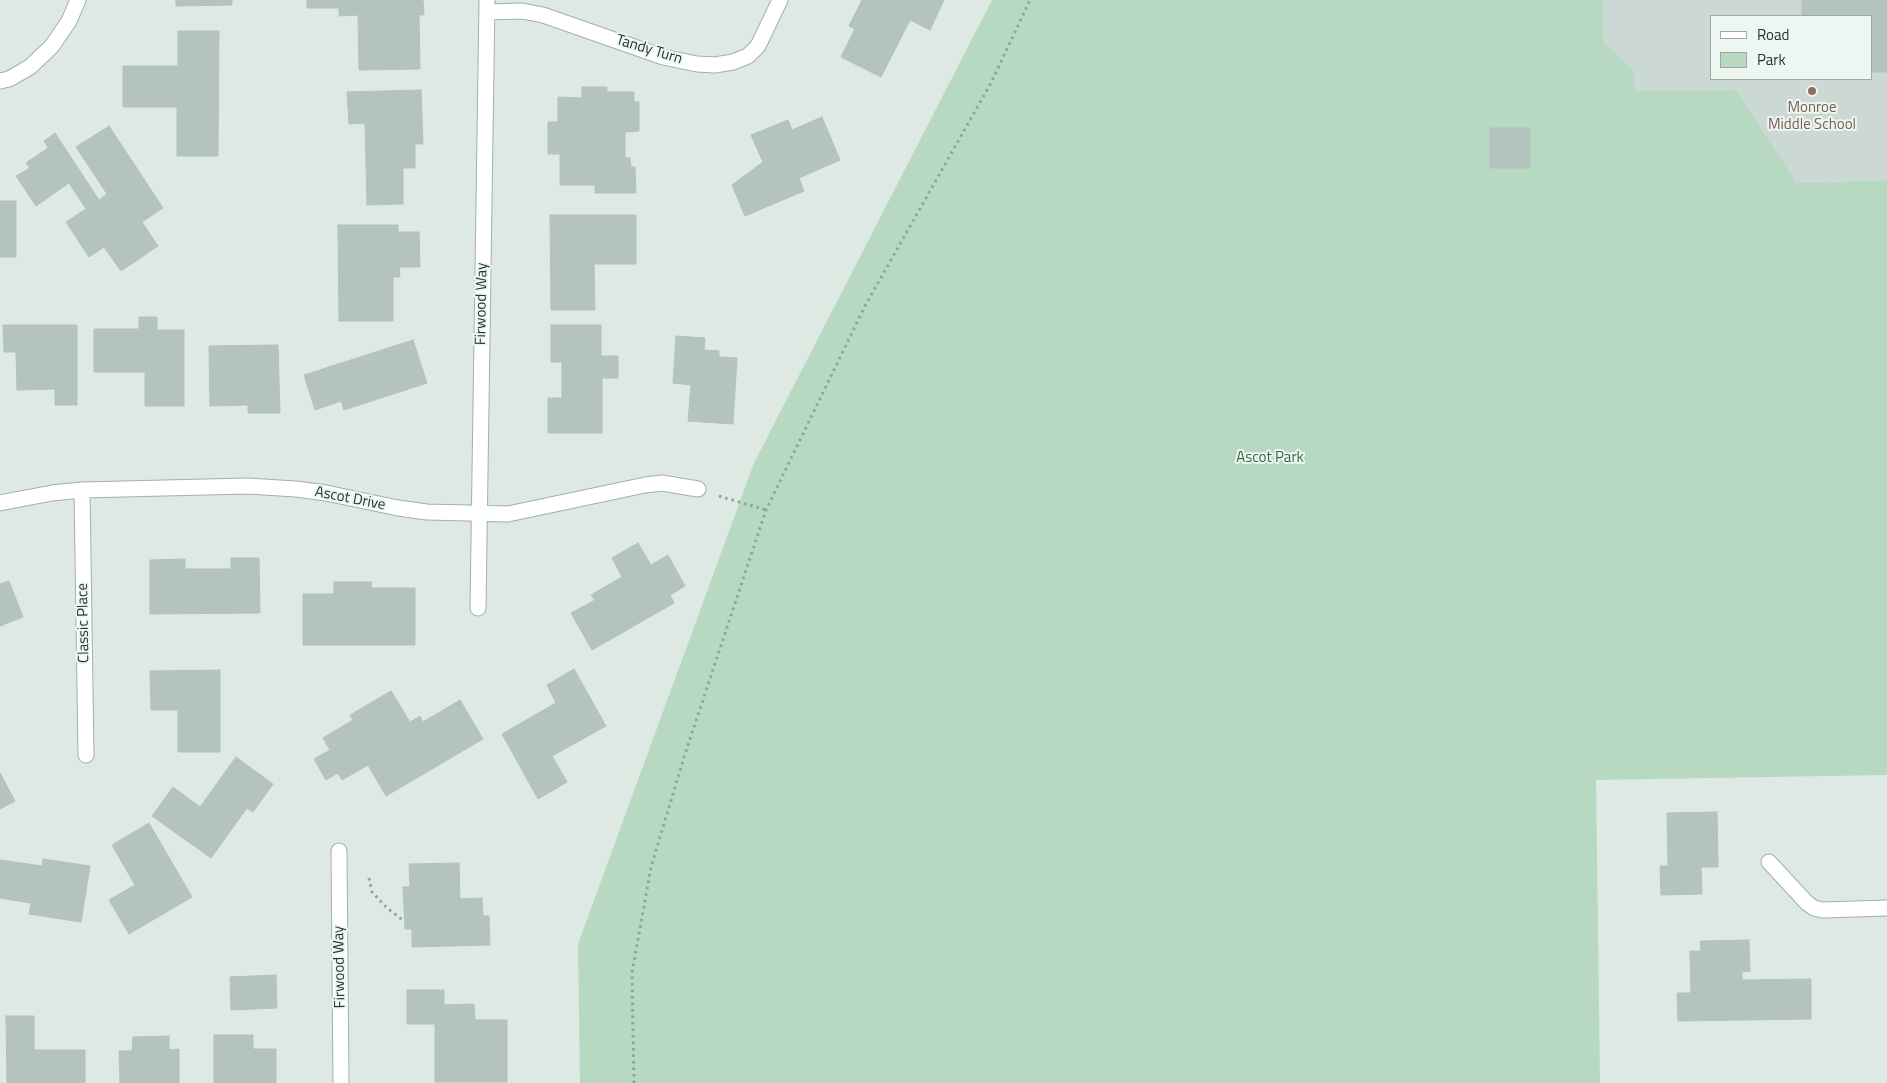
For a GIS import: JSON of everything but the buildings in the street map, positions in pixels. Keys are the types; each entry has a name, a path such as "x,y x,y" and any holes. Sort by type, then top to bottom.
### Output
{"street":[{"path":"0,81 9,79 30,67 52,46 69,21 78,0"},
{"name":"Tandy Turn","path":"487,6 543,15 663,57 697,64 715,64 733,62 748,56 758,46 780,0"},
{"name":"Firwood Way","path":"478,608 487,6"},
{"name":"Ascot Drive","path":"0,503 52,493 82,490 276,487 326,493 427,512 479,514 522,512 607,492 662,483 698,489"},
{"name":"Classic Place","path":"82,490 86,755"},
{"name":"Firwood Way","path":"339,851 341,1083"},
{"path":"1769,862 1807,903 1814,908 1823,910 1887,908"}],"path":[{"path":"634,1083 632,973 651,868 685,754 766,510 865,306 991,83 1030,0"},
{"path":"698,489 766,510"},
{"path":"369,878 372,892 387,908 404,921"}],"shaded area":[{"name":"Monroe Middle School","path":"1603,0 1887,0 1887,180 1797,183 1736,90 1635,92 1634,71 1603,42"}],"green space":[{"name":"Ascot Park","path":"992,0 1603,0 1603,42 1634,71 1635,91 1736,90 1797,183 1887,180 1887,775 1596,780 1600,1083 580,1083 578,944 754,463"}],"place":[{"name":"Monroe Middle School","path":"1812,91"}]}
